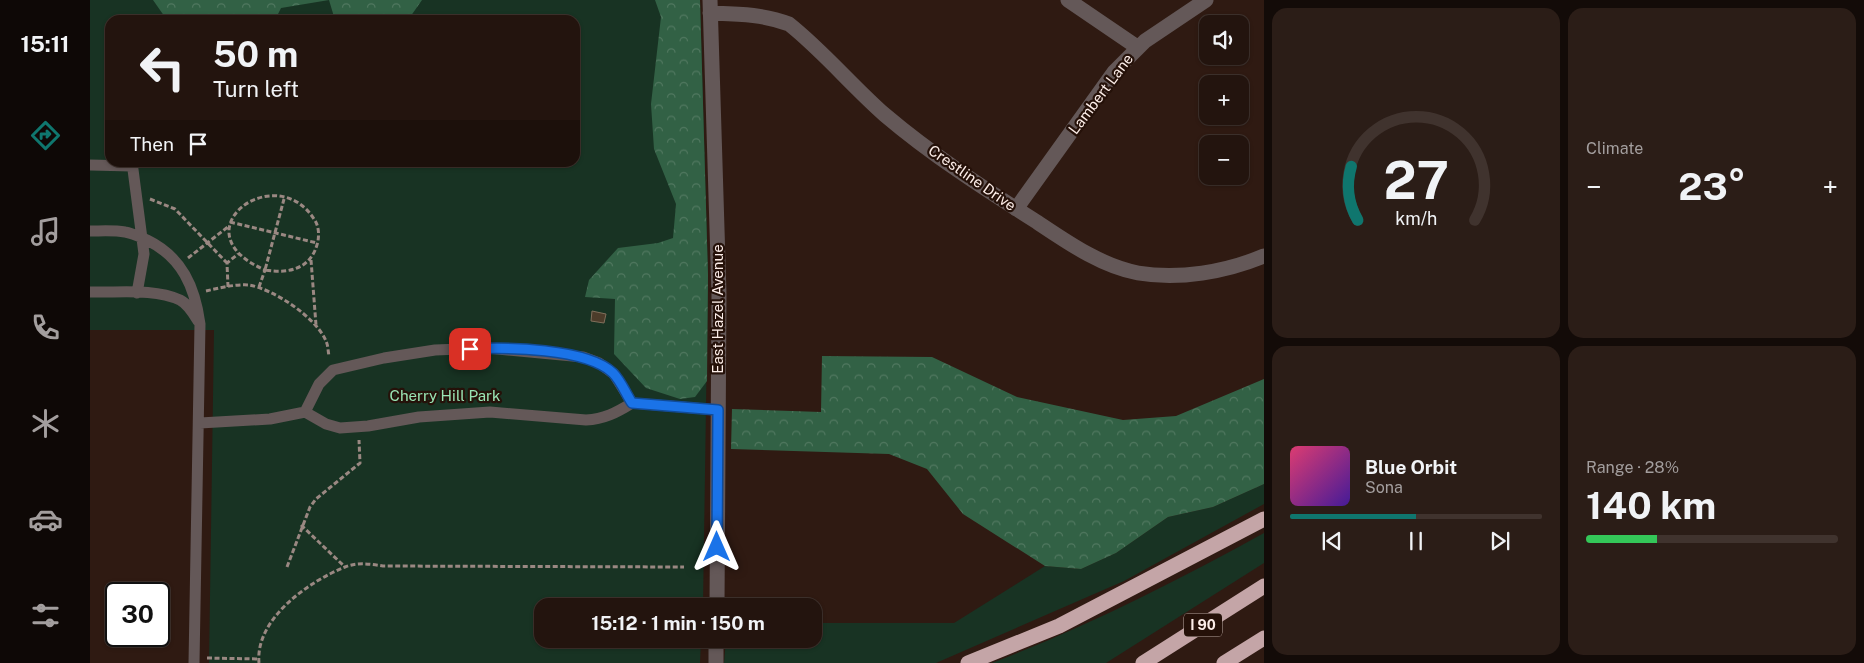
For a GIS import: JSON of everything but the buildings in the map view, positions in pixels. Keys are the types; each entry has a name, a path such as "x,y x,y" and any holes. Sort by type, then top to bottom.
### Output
{"highway":[{"path":"968,663 1059,626 1264,519"},
{"name":"I 90","path":"1143,663 1264,586"},
{"path":"1224,663 1264,638"}],"street":[{"path":"1068,0 1137,47"},
{"name":"Lambert Lane","path":"1016,209 1114,72 1137,47 1206,0"},
{"name":"Crestline Drive","path":"710,6 771,17 789,24 885,115 946,163 1016,209 1096,256 1137,272 1157,275 1190,274 1225,269 1264,256"},
{"name":"East Hazel Avenue","path":"710,6 719,294 716,598"},
{"path":"716,648 716,663"}],"lane":[{"path":"90,165 105,165"},
{"path":"134,167 143,238 143,269 136,293"},
{"path":"90,231 127,232 158,245 180,264 194,294 200,324 200,423 194,660"},
{"path":"90,292 152,294 180,300 200,324"},
{"path":"305,412 320,384 332,370 384,358 435,350 488,348 583,357 599,363 614,374 632,403"},
{"path":"200,423 270,418 305,412 326,424 340,428 419,417 490,412 533,414 586,420 600,419 617,413 632,403 718,410"}],"path":[{"path":"311,260 292,270 265,270 250,264 238,254 231,242 230,224 233,214 250,200 268,196 284,198 300,204 315,220 318,230 317,243 311,260 316,326"},
{"path":"137,198 159,201 175,210 206,244 227,263 228,287"},
{"path":"259,287 284,198"},
{"path":"180,264 230,224"},
{"path":"230,224 317,243"},
{"path":"227,263 238,254"},
{"path":"194,294 246,285 259,287 292,306 316,326 326,341 332,370"},
{"path":"287,567 301,525 316,499 360,463 361,456 357,427"},
{"path":"301,525 345,567"},
{"path":"194,660 259,661 264,634 274,616 294,598 345,567 367,563 393,566 684,567"}],"green space":[{"name":"Cherry Hill Park","path":"90,0 700,0 708,275 703,598 534,598 534,648 701,648 700,663 209,663 214,330 90,330"},
{"path":"153,0 329,0 281,8 278,15 164,15"},
{"path":"329,0 422,0 412,15 334,15"},
{"path":"655,0 700,0 708,275 707,381 695,397 680,399 646,388 614,354 615,299 585,297 589,280 618,248 658,243 673,238 676,204 654,149 651,104 661,17"},
{"path":"822,356 932,357 1017,397 1123,420 1176,416 1264,379 1264,484 1213,507 1168,517 1116,553 1081,569 1045,566 963,514 927,469 889,454 731,449 732,409 821,412"},
{"path":"1264,484 1264,504 1124,581 936,663 724,663 725,648 822,648 822,623 954,623 1045,566 1081,569 1116,553 1168,517 1213,507"},
{"path":"1264,533 1264,563 1106,663 992,663 1130,603"}],"route":[{"path":"470,349 488,348 583,357 599,363 614,374 632,403 644,406 718,410 717,547"}]}
